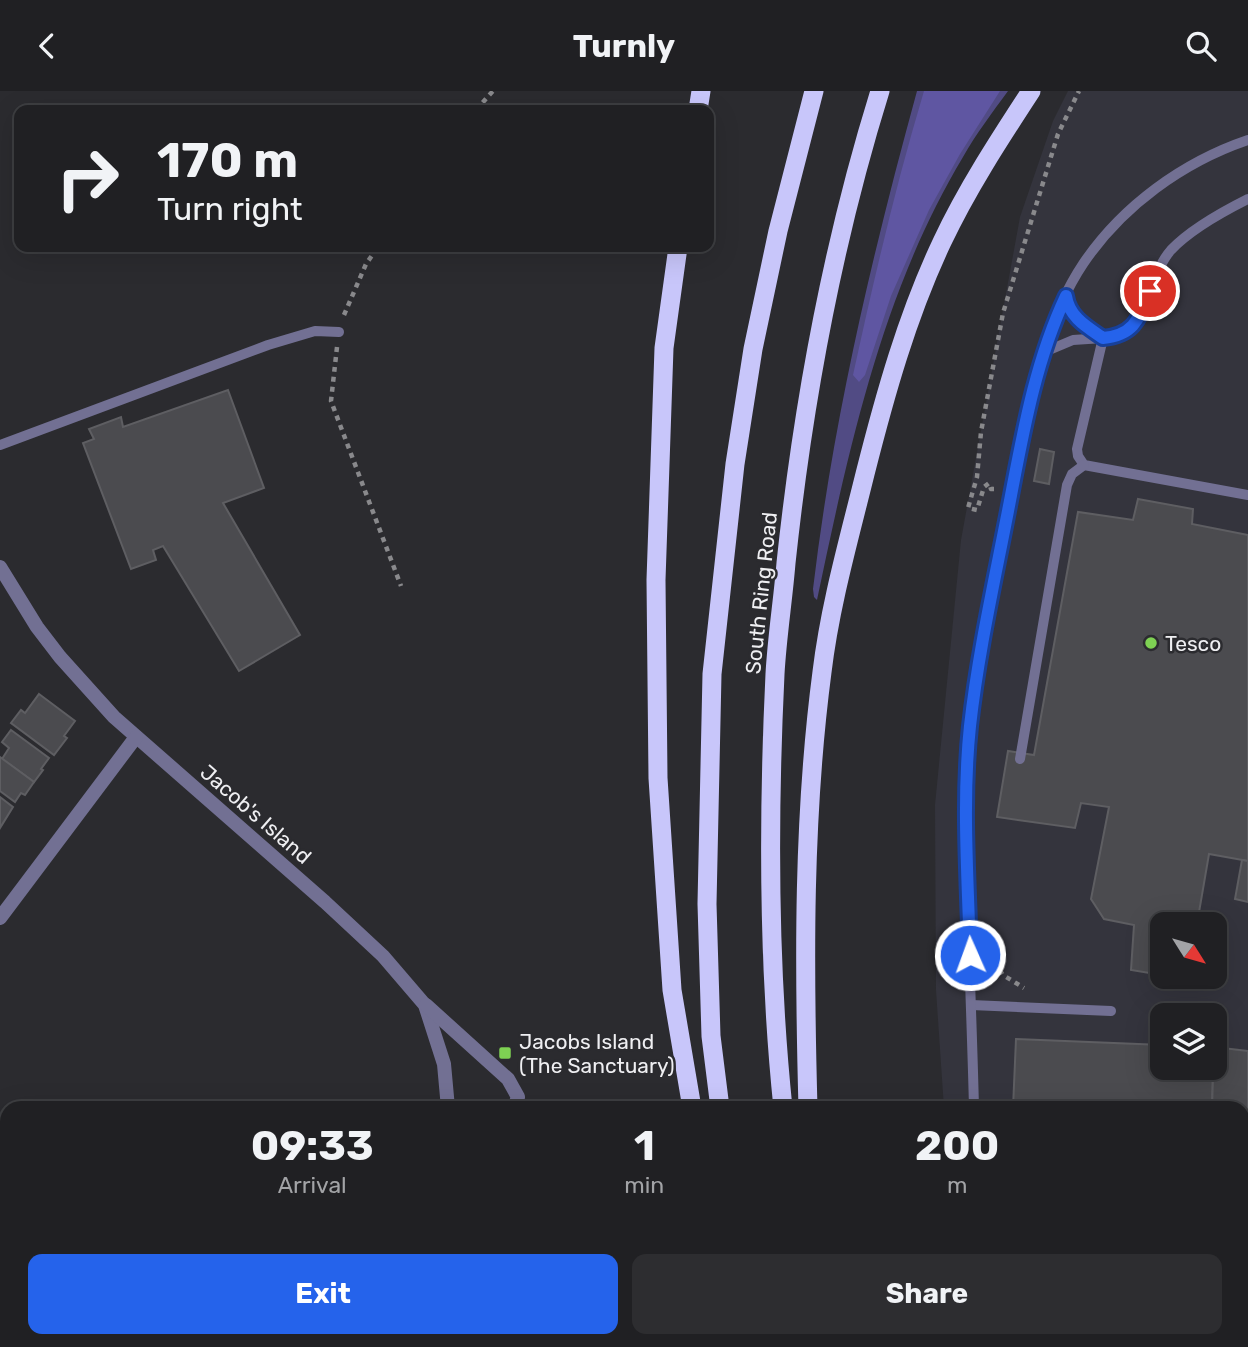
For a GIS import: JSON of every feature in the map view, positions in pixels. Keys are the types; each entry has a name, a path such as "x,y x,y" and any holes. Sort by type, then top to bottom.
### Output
{"highway":[{"name":"South Ring Road","path":"719,1101 711,1036 707,904 712,674 735,464 753,349 778,232 814,91"},
{"name":"South Ring Road","path":"782,1101 776,1045 769,884 775,672 793,500 809,387 840,235 859,156 880,91"},
{"path":"808,1101 804,975 809,800 822,671 845,553 880,412 910,320 937,252 967,193 1031,91"},
{"path":"677,252 664,348 656,580 658,778 672,990 691,1101"}],"street":[{"name":"Jacob's Island","path":"0,567 37,627 101,703 383,956 425,1005 444,1064 447,1101"},
{"path":"0,918 136,737"},
{"path":"425,1005 508,1079 518,1097 517,1101"}],"lane":[{"path":"974,1101 967,772 970,727 976,680 1012,489 1042,353 1066,296 1098,243 1128,212 1166,181 1208,156 1248,140"},
{"path":"1042,353 1073,340 1117,337 1128,332 1135,324 1163,261 1171,250 1203,225 1248,199"},
{"path":"1066,296 1073,315 1103,338"},
{"path":"0,445 268,345 315,331 339,332"},
{"path":"1103,338 1077,449 1084,465 1248,495"},
{"path":"1020,759 1067,485 1072,474 1084,465"},
{"path":"971,1005 1111,1011"}],"path":[{"path":"480,105 493,91"},
{"path":"1012,489 991,489 989,483 984,487 977,510 968,508 977,478 981,432 1003,313 1058,134 1079,91"},
{"path":"374,252 366,264 339,332 331,401 401,586"}],"shaded area":[{"path":"917,91 1008,91 968,148 935,209 890,316 856,429 817,600 813,589 821,526 843,400 870,276"},
{"path":"924,91 1000,91 929,210 891,296 865,375 859,382 853,375 877,267"},
{"path":"1068,91 1248,91 1248,1101 944,1101 936,990 935,805 961,540 1020,217 1053,121"}],"building":[{"path":"228,390 264,488 223,503 300,635 239,671 163,546 153,550 156,560 131,569 83,443 94,439 89,429 121,417 123,427"},
{"path":"1040,449 1054,452 1049,484 1034,481"},
{"name":"Tesco","path":"1138,499 1193,509 1192,524 1248,535 1248,861 1209,854 1199,912 1150,912 1150,973 1131,970 1134,925 1104,919 1091,899 1109,807 1081,803 1075,828 997,817 1008,751 1034,755 1078,512 1133,520"},
{"path":"39,694 75,721 64,736 67,738 54,755 11,723 21,710 25,713"},
{"path":"11,730 49,758 34,782 2,759 9,748 2,742"},
{"path":"0,757 34,782 25,795 21,793 15,802 0,791"},
{"path":"0,797 13,807 0,828"},
{"path":"1242,860 1248,861 1248,902 1235,899"},
{"path":"1016,1039 1150,1045 1150,1080 1213,1080 1212,1101 1013,1101"},
{"path":"1227,1049 1248,1051 1248,1101 1212,1101 1213,1080 1227,1080"}],"place":[{"name":"Tesco","path":"1151,643"},
{"name":"Jacobs Island (The Sanctuary)","path":"505,1053"}],"route":[{"path":"970,955 967,772 970,727 976,680 1012,489 1042,353 1066,296 1073,315 1103,338 1117,337 1128,332 1135,324 1150,291"}]}
